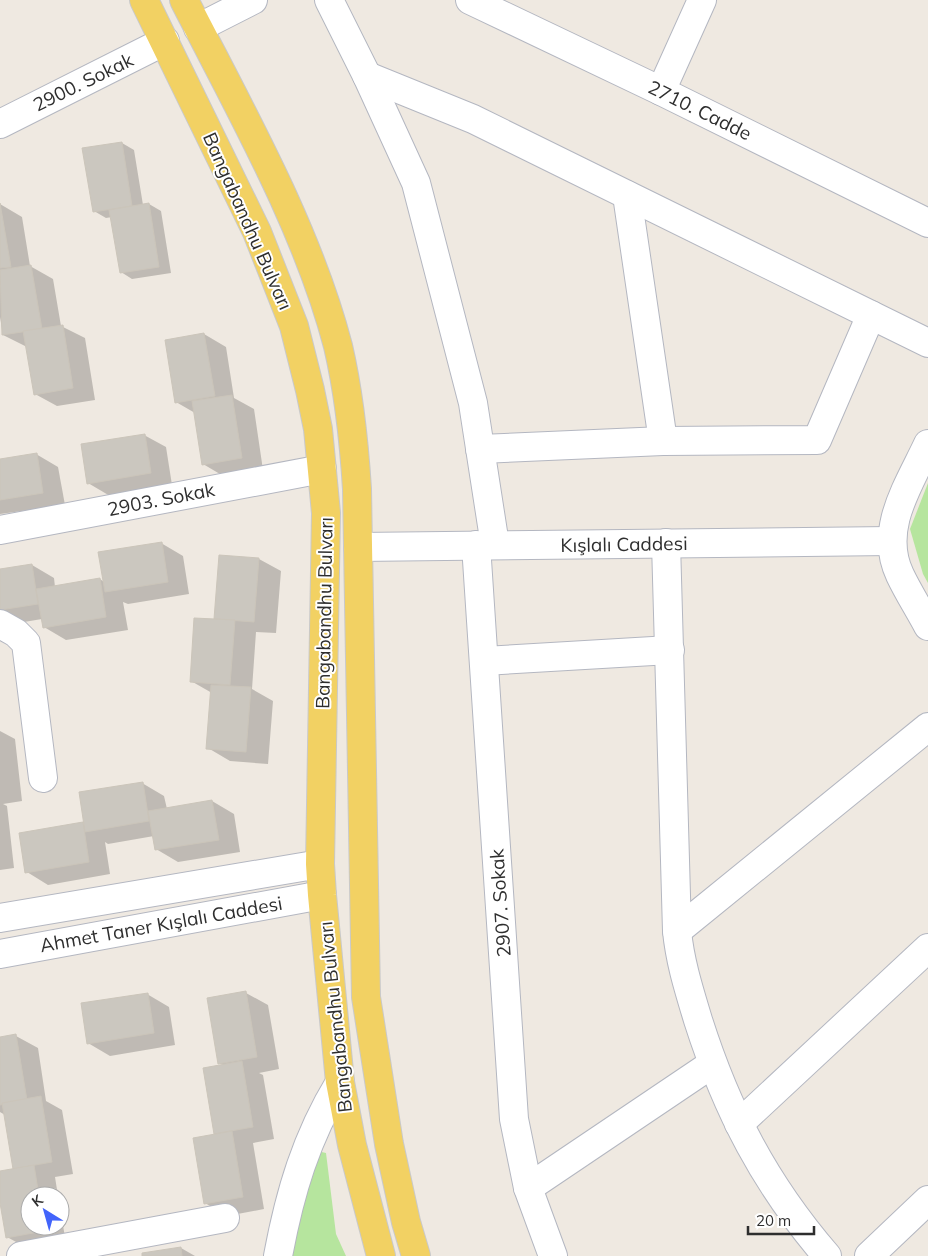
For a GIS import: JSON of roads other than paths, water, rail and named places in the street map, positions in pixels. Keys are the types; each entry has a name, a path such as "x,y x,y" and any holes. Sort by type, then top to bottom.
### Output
{"main road":[{"name":"Bangabandhu Bulvarı","path":"144,0 257,232 285,302 302,355 310,390 322,469 326,552 320,864 322,895 340,1082 352,1145 381,1256"},
{"name":"Bangabandhu Bulvarı","path":"184,0 300,236 337,346 354,440 358,547 365,972 369,1019 389,1144 406,1222 416,1256"},
{"path":"320,864 363,858"},
{"path":"322,895 364,888"}],"street":[{"path":"198,28 253,0"},
{"name":"2907. Sokak","path":"329,0 367,76 416,184 473,403 480,449 485,545 484,661 514,1119 528,1188 553,1256"},
{"name":"2710. Cadde","path":"470,0 661,91 928,223"},
{"path":"661,91 701,0"},
{"name":"2900. Sokak","path":"0,124 165,41"},
{"path":"367,76 473,118 928,343"},
{"path":"627,195 663,441"},
{"path":"480,449 663,441 817,440 872,315"},
{"path":"928,444 899,506 891,541 899,574 928,626"},
{"name":"2903. Sokak","path":"0,530 322,469"},
{"name":"Kışlalı Caddesi","path":"358,547 891,541"},
{"path":"666,543 677,931 681,965 712,1064 738,1124 760,1167 787,1208 827,1256"},
{"path":"0,624 16,633 26,644 43,778"},
{"path":"484,661 670,650"},
{"path":"677,931 928,727"},
{"name":"Ahmet Taner Kışlalı Caddesi","path":"0,918 320,864"},
{"name":"Ahmet Taner Kışlalı Caddesi","path":"0,954 322,895"},
{"path":"738,1124 928,948"},
{"path":"528,1188 712,1064"},
{"path":"278,1256 286,1217 305,1149 322,1112 340,1082"},
{"path":"869,1256 928,1200"},
{"path":"21,1256 225,1218"}]}
